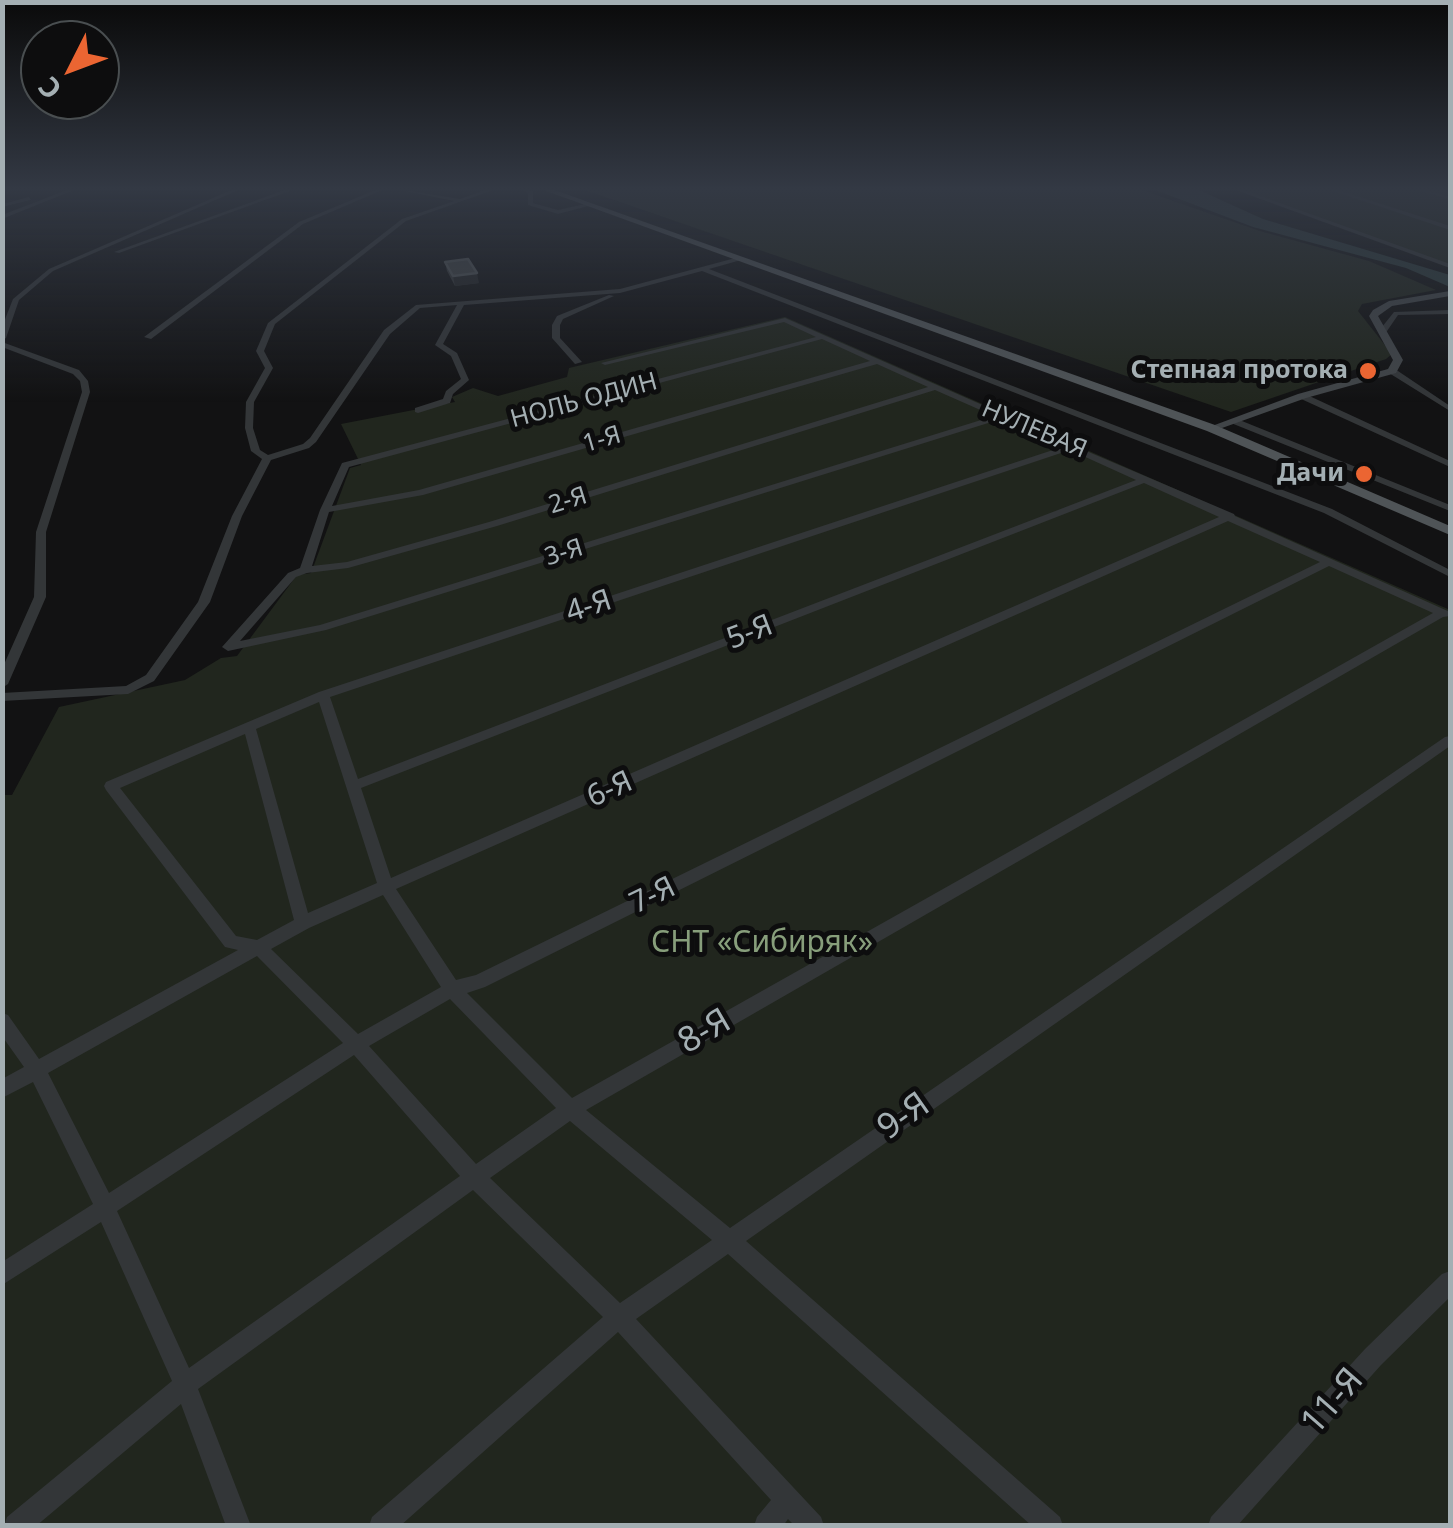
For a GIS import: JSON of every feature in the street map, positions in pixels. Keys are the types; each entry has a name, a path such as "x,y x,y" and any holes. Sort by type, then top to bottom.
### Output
{"main road":[{"path":"740,259 1265,449 1450,528"},
{"path":"751,259 1218,426 1450,528"}],"street":[{"path":"2,684 40,596 41,532 86,392 84,381 76,372 2,341 16,299 51,270 76,259"},
{"path":"51,270 87,259"},
{"path":"148,337 252,259"},
{"path":"267,458 256,452 249,428 250,402 269,368 260,351 272,323 354,259"},
{"path":"578,362 556,338 560,318 620,292 738,259"},
{"path":"704,268 1328,511 1450,574"},
{"path":"2,697 142,686 204,602 237,516 267,458 306,446 313,440 387,332 414,308 620,292"},
{"path":"1218,426 1302,396 1392,371 1398,360 1373,316 1382,307 1450,294"},
{"path":"418,410 447,400 465,380 454,355 439,346 461,304"},
{"path":"1382,332 1396,312 1450,312"},
{"name":"НУЛЕВАЯ","path":"605,363 785,320 1447,615"},
{"name":"НОЛЬ ОДИН","path":"324,510 345,466 823,337"},
{"name":"1-Я","path":"324,510 420,493 877,361"},
{"path":"1392,371 1450,409"},
{"name":"2-Я","path":"305,570 348,565 492,524 936,387"},
{"path":"1302,396 1450,464"},
{"name":"3-Я","path":"305,570 292,575 228,647 322,628 1002,416"},
{"path":"1234,421 1450,508"},
{"name":"4-Я","path":"260,948 230,942 111,786 323,696 1073,446"},
{"name":"5-Я","path":"353,786 1146,479"},
{"path":"305,570 324,510"},
{"name":"6-Я","path":"2,1089 303,923 1230,516"},
{"name":"7-Я","path":"2,1276 356,1044 452,990 479,982 1330,561"},
{"name":"8-Я","path":"16,1526 185,1385 570,1110 1447,615"},
{"path":"323,696 387,889 452,990 570,1110 727,1239 1050,1526"},
{"path":"249,726 303,923"},
{"name":"9-Я","path":"380,1526 619,1318 727,1239 1450,740"},
{"path":"260,948 356,1044 475,1178 619,1318 812,1526"},
{"path":"2,1021 36,1069 105,1207 185,1385 240,1526"},
{"name":"11-Я","path":"1220,1526 1372,1356 1450,1282"},
{"path":"766,1526 787,1501"}],"green space":[{"path":"787,259 1363,259 1436,290 1362,304 1358,311 1392,354 1386,359 1231,412"},
{"name":"СНТ «Сибиряк»","path":"785,317 1450,610 1450,1525 3,1526 3,795 12,795 59,707 185,680 221,658 237,656 297,575 311,573 350,468 361,465 341,424 455,402 452,397 473,388 498,396 567,377 569,368"}],"shaded area":[{"path":"1374,259 1398,259 1450,275 1450,287"}],"building":[{"path":"468,259 477,273 453,276 445,262"}],"place":[{"name":"Степная протока","path":"1368,371"},
{"name":"Дачи","path":"1364,474"}]}
